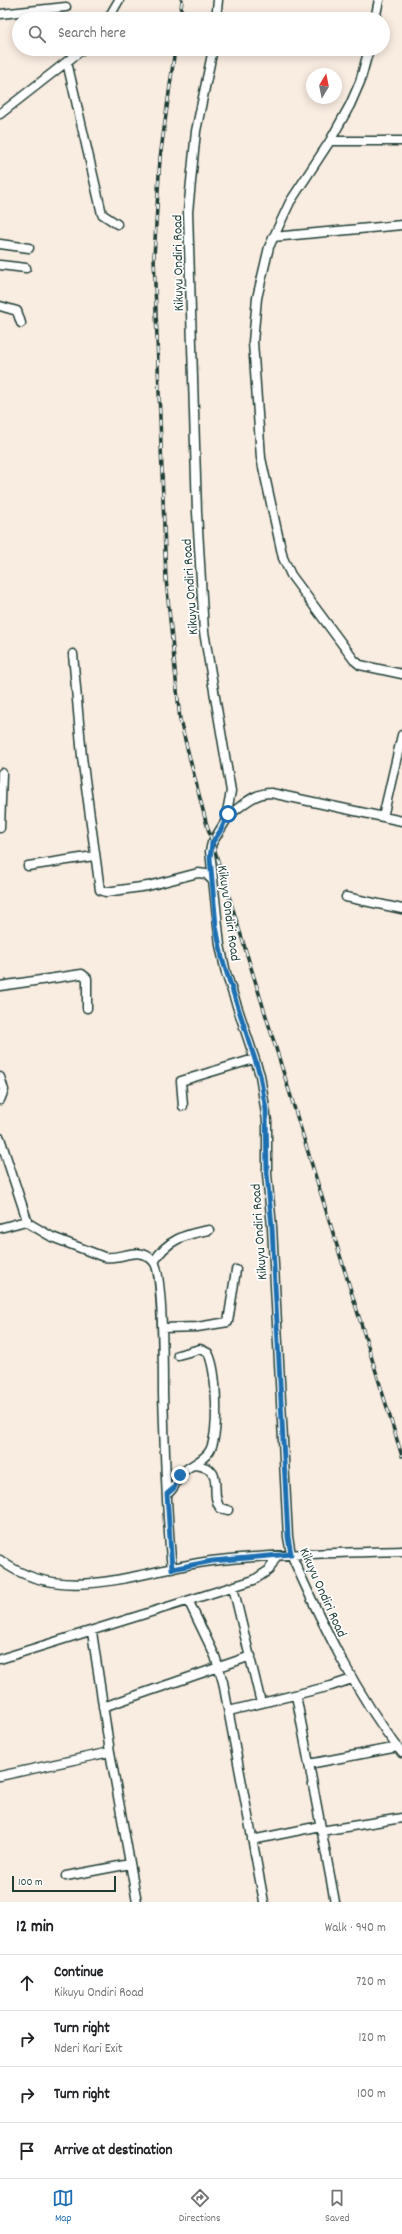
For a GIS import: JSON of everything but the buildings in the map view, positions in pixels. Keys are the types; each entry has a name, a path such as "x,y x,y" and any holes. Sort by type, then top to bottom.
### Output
{"street":[{"path":"112,12 119,0"},
{"path":"217,12 218,0"},
{"path":"376,12 378,0"},
{"path":"19,12 66,7"},
{"path":"0,14 12,13"},
{"path":"0,114 74,56"},
{"name":"Kikuyu Ondiri Road","path":"212,56 196,131 188,212 197,512 202,610 204,632 232,791 228,816 212,843 210,851 216,926 226,973 262,1083 267,1121 267,1174 273,1251 288,1537 291,1554 337,1652 352,1679 400,1750"},
{"path":"367,56 360,82 330,141 290,202 273,237 265,260 257,298 253,360 261,458 283,558 294,580 354,660 360,665 402,674"},
{"path":"67,62 102,214 117,224"},
{"path":"330,141 402,141"},
{"path":"273,237 402,225"},
{"path":"0,244 29,248"},
{"path":"0,265 26,268"},
{"path":"0,306 18,311 21,323"},
{"path":"73,654 82,757 99,888 102,892 148,886 198,873 206,874 212,880"},
{"path":"383,817 402,735"},
{"path":"0,828 2,773"},
{"path":"228,816 252,797 261,793 286,796 402,821"},
{"path":"28,866 94,856"},
{"path":"346,897 402,909"},
{"path":"0,986 82,974 87,978 87,1008"},
{"path":"183,1106 181,1081 254,1059"},
{"path":"0,1077 4,1090 0,1100"},
{"path":"0,1138 26,1221 52,1237 104,1257 110,1258 141,1253 154,1262 158,1270 162,1328 167,1494 172,1569"},
{"path":"0,1228 26,1221"},
{"path":"154,1262 159,1253 172,1242 191,1233 209,1230"},
{"path":"162,1328 197,1327 228,1322 236,1270"},
{"path":"167,1494 174,1488 182,1473 194,1465 208,1452 212,1442 216,1388 213,1365 208,1353 200,1349 178,1355"},
{"path":"194,1465 207,1468 212,1473 216,1481 217,1502 220,1508 228,1510"},
{"path":"0,1560 9,1566 38,1579 77,1584 102,1583 212,1561 291,1554 402,1552"},
{"path":"0,1659 233,1588 263,1575 269,1570 276,1556"},
{"path":"233,1588 251,1656 261,1703"},
{"path":"189,1602 218,1666 229,1711 264,1902"},
{"path":"92,1632 110,1752 137,1902"},
{"path":"103,1707 218,1666 251,1656"},
{"path":"229,1711 296,1695 352,1679"},
{"path":"296,1695 335,1902"},
{"path":"310,1764 400,1750"},
{"path":"0,1776 110,1752"},
{"path":"252,1840 320,1828 402,1818"},
{"path":"66,1876 130,1864"}],"railway":[{"path":"181,12 182,0"},
{"path":"174,56 160,158 154,257 166,579 180,720 206,822 402,1456"}],"route":[{"path":"180,1475 172,1491 167,1494 169,1544 172,1569 212,1561 291,1554 288,1537 280,1364 272,1227 267,1174 266,1110 260,1075 222,958 216,926 210,858 212,843 221,830 228,814"}]}
